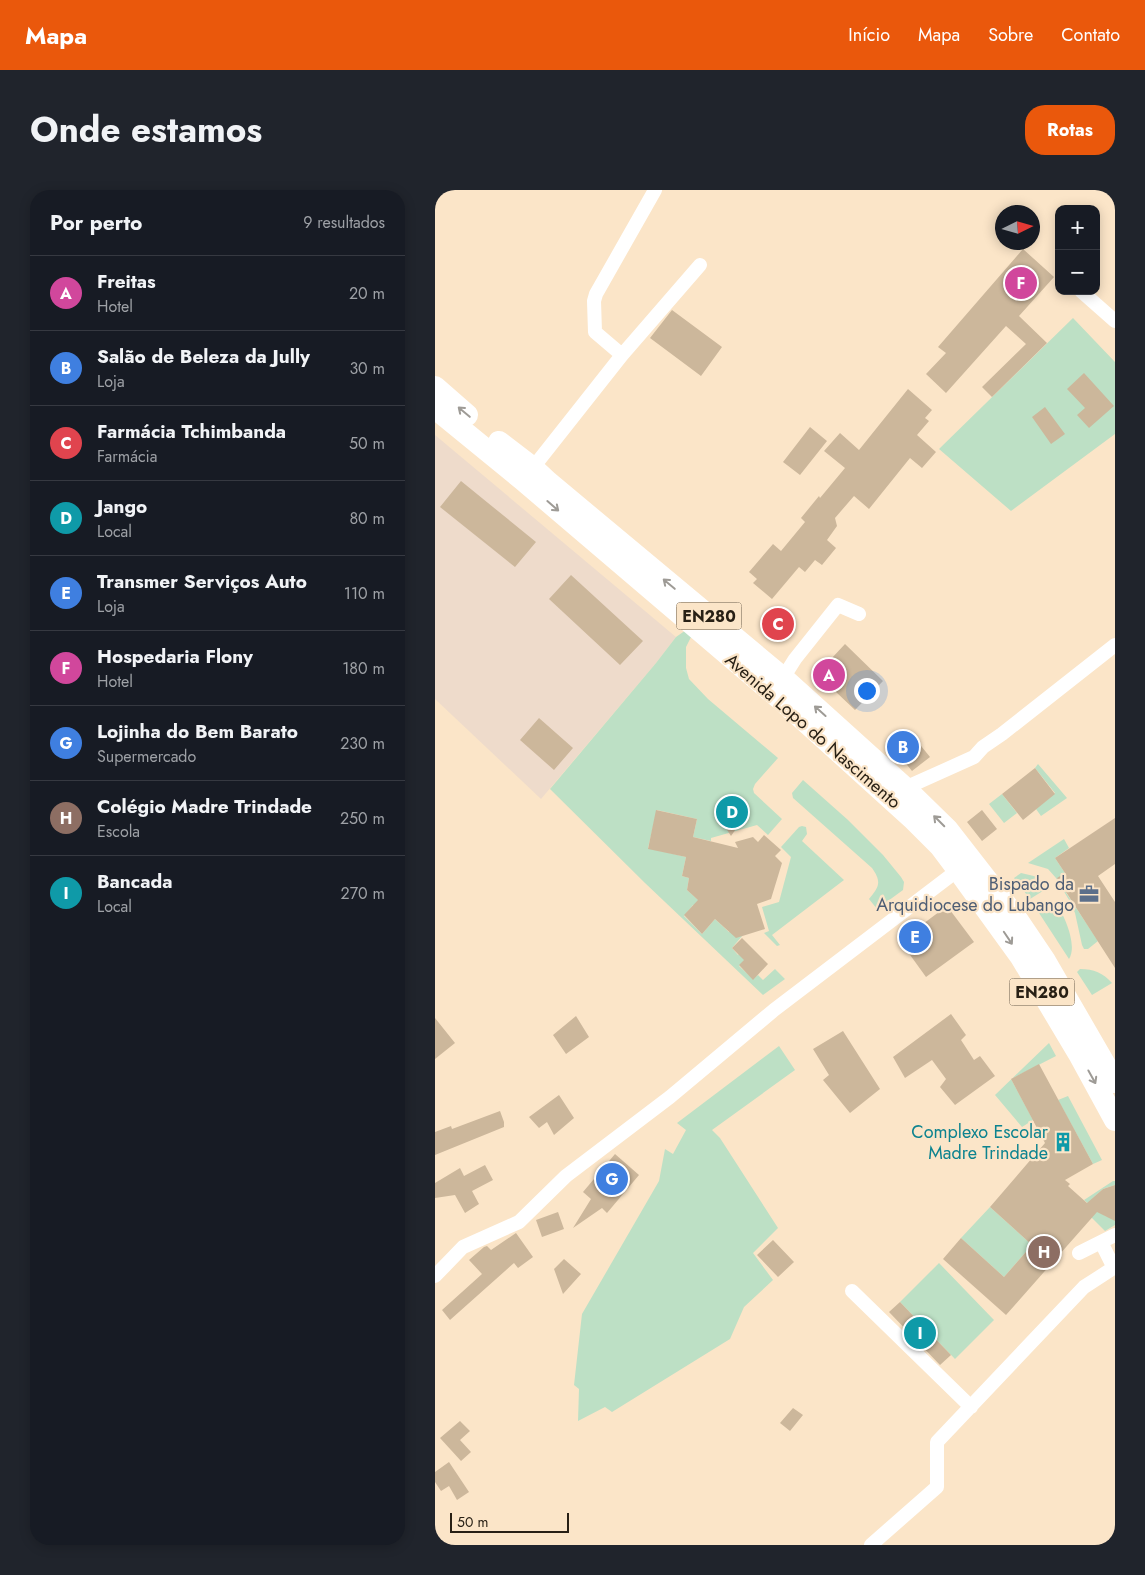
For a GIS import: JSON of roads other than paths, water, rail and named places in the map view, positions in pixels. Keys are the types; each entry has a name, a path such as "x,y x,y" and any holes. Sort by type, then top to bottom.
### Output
{"main road":[{"name":"Avenida Lopo do Nascimento","path":"435,387 500,442 528,474 556,488 783,678 905,788 947,829 1017,919 1045,961 1115,1082"},
{"name":"Avenida Lopo do Nascimento","path":"435,408 528,474 888,795 933,839 958,870 1021,957 1075,1046 1115,1120"}],"street":[{"path":"622,355 595,332 593,301 609,269 655,190"},
{"path":"528,474 622,355 699,265"},
{"path":"1086,295 1115,321"},
{"path":"783,678 795,659 838,605 859,614"},
{"path":"905,788 974,756 983,747 1115,645"},
{"path":"435,1276 441,1260 463,1247 519,1222 567,1176 670,1097 774,1010 958,870"},
{"path":"1079,1253 1115,1235"},
{"path":"871,1545 937,1487 937,1442 1084,1287 1114,1268 1101,1242"},
{"path":"852,1292 971,1407"}],"place":[{"name":"Hospedaria Flony","path":"1021,283"},
{"name":"Farmácia Tchimbanda","path":"778,624"},
{"name":"Freitas","path":"829,675"},
{"name":"Salão de Beleza da Jully","path":"903,747"},
{"name":"Jango","path":"732,812"},
{"name":"Bispado da Arquidiocese do Lubango","path":"1089,894"},
{"name":"Transmer Serviços Auto","path":"915,937"},
{"name":"Complexo Escolar Madre Trindade","path":"1063,1142"},
{"name":"Lojinha do Bem Barato","path":"612,1179"},
{"name":"Colégio Madre Trindade","path":"1044,1252"},
{"name":"Bancada","path":"920,1333"}]}
